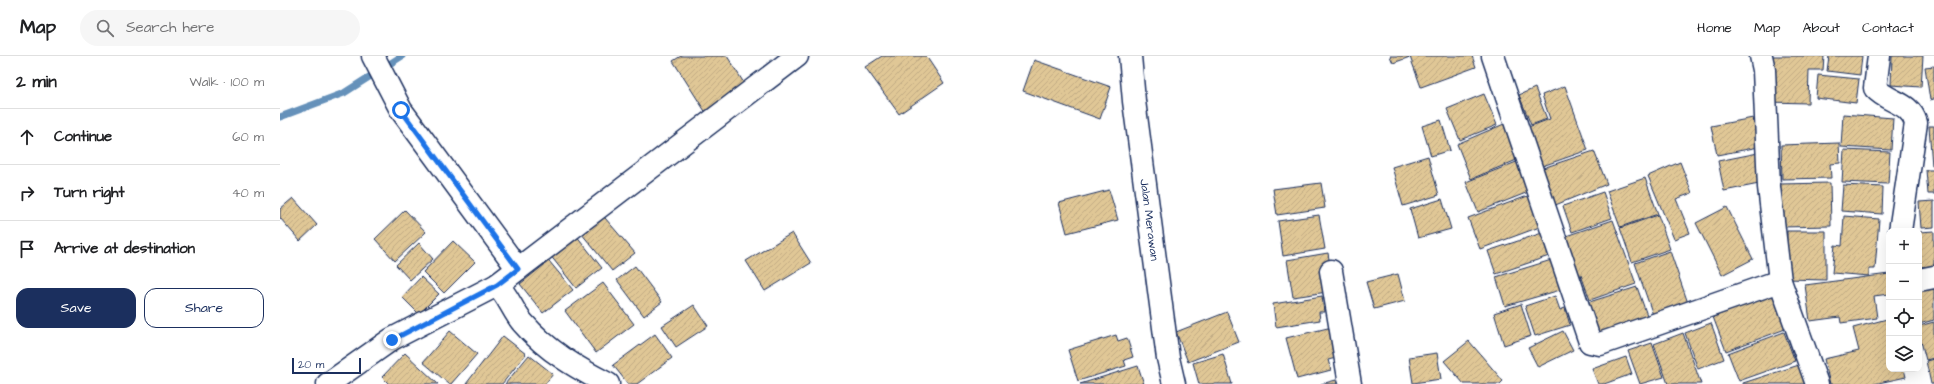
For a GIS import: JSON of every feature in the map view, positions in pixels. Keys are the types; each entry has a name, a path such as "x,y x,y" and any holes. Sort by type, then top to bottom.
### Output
{"street":[{"path":"328,384 392,340 497,285 797,56"},
{"name":"Jalan Merawan","path":"1130,56 1134,102 1168,358 1174,384"},
{"path":"1493,56 1590,342 1600,344 1780,281"},
{"path":"1761,56 1765,78 1769,187 1780,281 1817,384"},
{"path":"1879,56 1875,88 1905,107 1916,123 1900,228"},
{"path":"380,68 401,110 518,269"},
{"path":"1331,271 1350,384"},
{"path":"1922,279 1934,277"},
{"path":"497,285 520,319 533,335 552,351 608,384"}],"building":[{"path":"681,56 727,56 749,91 708,116 673,61"},
{"path":"882,56 926,56 944,83 899,114 865,67"},
{"path":"1390,56 1472,56 1476,67 1421,87 1410,57 1393,63"},
{"path":"1769,56 1824,56 1823,70 1809,70 1808,103 1768,102"},
{"path":"1829,56 1862,56 1860,75 1827,71"},
{"path":"1892,56 1923,56 1921,87 1891,85"},
{"path":"1034,60 1111,87 1100,119 1023,91"},
{"path":"1934,66 1934,99 1930,100 1925,67"},
{"path":"1818,75 1859,79 1856,103 1816,98"},
{"path":"1565,86 1588,150 1534,169 1520,130 1550,119 1542,95"},
{"path":"1535,88 1547,119 1531,125 1519,95"},
{"path":"1484,94 1497,125 1460,140 1447,109"},
{"path":"1843,114 1893,118 1891,150 1841,147"},
{"path":"1753,118 1759,147 1717,155 1711,126"},
{"path":"1441,120 1450,150 1431,156 1422,126"},
{"path":"1504,124 1519,159 1471,179 1457,144"},
{"path":"1929,126 1934,126 1934,166 1932,166"},
{"path":"1839,143 1840,163 1830,164 1831,178 1782,179 1781,145"},
{"path":"1844,150 1890,152 1888,184 1842,182"},
{"path":"1594,151 1607,184 1548,208 1534,171"},
{"path":"1758,153 1764,183 1724,191 1718,161"},
{"path":"1428,156 1439,195 1403,206 1392,167"},
{"path":"1519,161 1531,191 1478,212 1466,182"},
{"path":"1680,162 1692,193 1676,199 1690,233 1674,239 1648,176"},
{"path":"1926,170 1934,170 1934,194 1928,194"},
{"path":"1645,178 1658,214 1620,227 1607,191"},
{"path":"1321,183 1325,208 1277,215 1273,189"},
{"path":"1830,183 1831,226 1781,227 1779,184"},
{"path":"1843,185 1883,187 1882,214 1841,211"},
{"path":"1109,190 1118,220 1067,233 1059,203"},
{"path":"1603,192 1612,218 1572,232 1563,206"},
{"path":"1533,194 1545,225 1480,249 1468,218"},
{"path":"293,198 317,225 300,241 280,218 280,209"},
{"path":"1442,199 1451,229 1418,238 1410,209"},
{"path":"1934,201 1934,227 1921,228 1919,202"},
{"path":"1727,207 1753,259 1722,275 1696,223"},
{"path":"405,210 426,232 395,261 375,239"},
{"path":"599,211 635,253 612,271 577,228"},
{"path":"1319,215 1325,249 1283,256 1278,221"},
{"path":"1658,215 1670,249 1632,262 1620,228"},
{"path":"1844,216 1879,219 1875,269 1869,269 1869,276 1832,273 1835,245 1842,246"},
{"path":"1613,220 1636,284 1590,300 1581,275 1574,277 1560,238"},
{"path":"1548,231 1555,254 1496,274 1488,251"},
{"path":"1787,231 1826,231 1826,280 1786,279"},
{"path":"1934,231 1934,266 1922,267 1922,232"},
{"path":"792,233 811,263 765,291 746,261"},
{"path":"576,235 602,268 576,288 550,255"},
{"path":"453,241 475,262 444,293 423,272"},
{"path":"419,243 433,259 410,280 396,265"},
{"path":"1670,251 1689,306 1654,318 1635,263"},
{"path":"1328,253 1334,291 1293,297 1287,260"},
{"path":"1558,258 1567,288 1505,306 1496,277"},
{"path":"549,261 573,290 543,313 520,284"},
{"path":"635,266 662,302 644,316 617,280"},
{"path":"1398,274 1405,301 1374,309 1366,282"},
{"path":"1886,274 1886,294 1874,296 1877,318 1841,323 1840,317 1810,321 1805,285"},
{"path":"421,277 439,294 419,314 402,297"},
{"path":"603,283 634,324 596,353 565,311"},
{"path":"1637,287 1649,321 1595,338 1583,304"},
{"path":"1934,287 1934,320 1922,323 1922,300 1922,290"},
{"path":"1775,294 1788,328 1726,351 1713,317"},
{"path":"1322,296 1324,312 1319,312 1320,320 1276,327 1273,304"},
{"path":"1555,296 1560,310 1565,308 1570,325 1535,336 1525,306"},
{"path":"1521,304 1531,336 1504,345 1494,313"},
{"path":"694,305 708,326 676,347 662,326"},
{"path":"1227,312 1239,342 1188,362 1176,332"},
{"path":"1886,319 1886,372 1905,372 1906,377 1874,384 1830,384 1824,359 1859,351 1853,328"},
{"path":"1934,322 1934,358 1926,360 1922,345 1922,325"},
{"path":"1711,323 1724,359 1698,369 1685,333"},
{"path":"1332,327 1340,357 1328,360 1331,370 1297,379 1286,338"},
{"path":"450,331 477,354 451,384 449,384 423,362"},
{"path":"1563,331 1573,350 1538,367 1528,348"},
{"path":"1784,332 1795,361 1739,381 1728,353"},
{"path":"1683,333 1701,384 1668,384 1654,344"},
{"path":"655,334 672,358 637,384 628,384 613,365"},
{"path":"1116,335 1118,341 1127,338 1133,357 1124,360 1126,366 1078,381 1068,350"},
{"path":"503,336 526,354 502,384 466,384"},
{"path":"1469,341 1503,381 1500,384 1464,384 1444,361"},
{"path":"1652,343 1664,377 1640,384 1628,351"},
{"path":"405,353 438,384 389,384 382,377"},
{"path":"1437,353 1441,379 1413,383 1409,357"},
{"path":"1223,354 1232,384 1199,384 1193,363"},
{"path":"529,355 553,374 545,384 505,384"},
{"path":"1626,357 1632,374 1604,384 1598,384 1592,369"},
{"path":"1934,359 1934,384 1931,384 1926,361"},
{"path":"1799,365 1806,384 1743,384 1743,383"},
{"path":"1138,366 1144,384 1080,384"},
{"path":"1336,380 1337,384 1321,384"}],"waterway":[{"path":"280,117 344,93 402,56"}],"route":[{"path":"392,340 497,285 518,269 401,110"}]}
